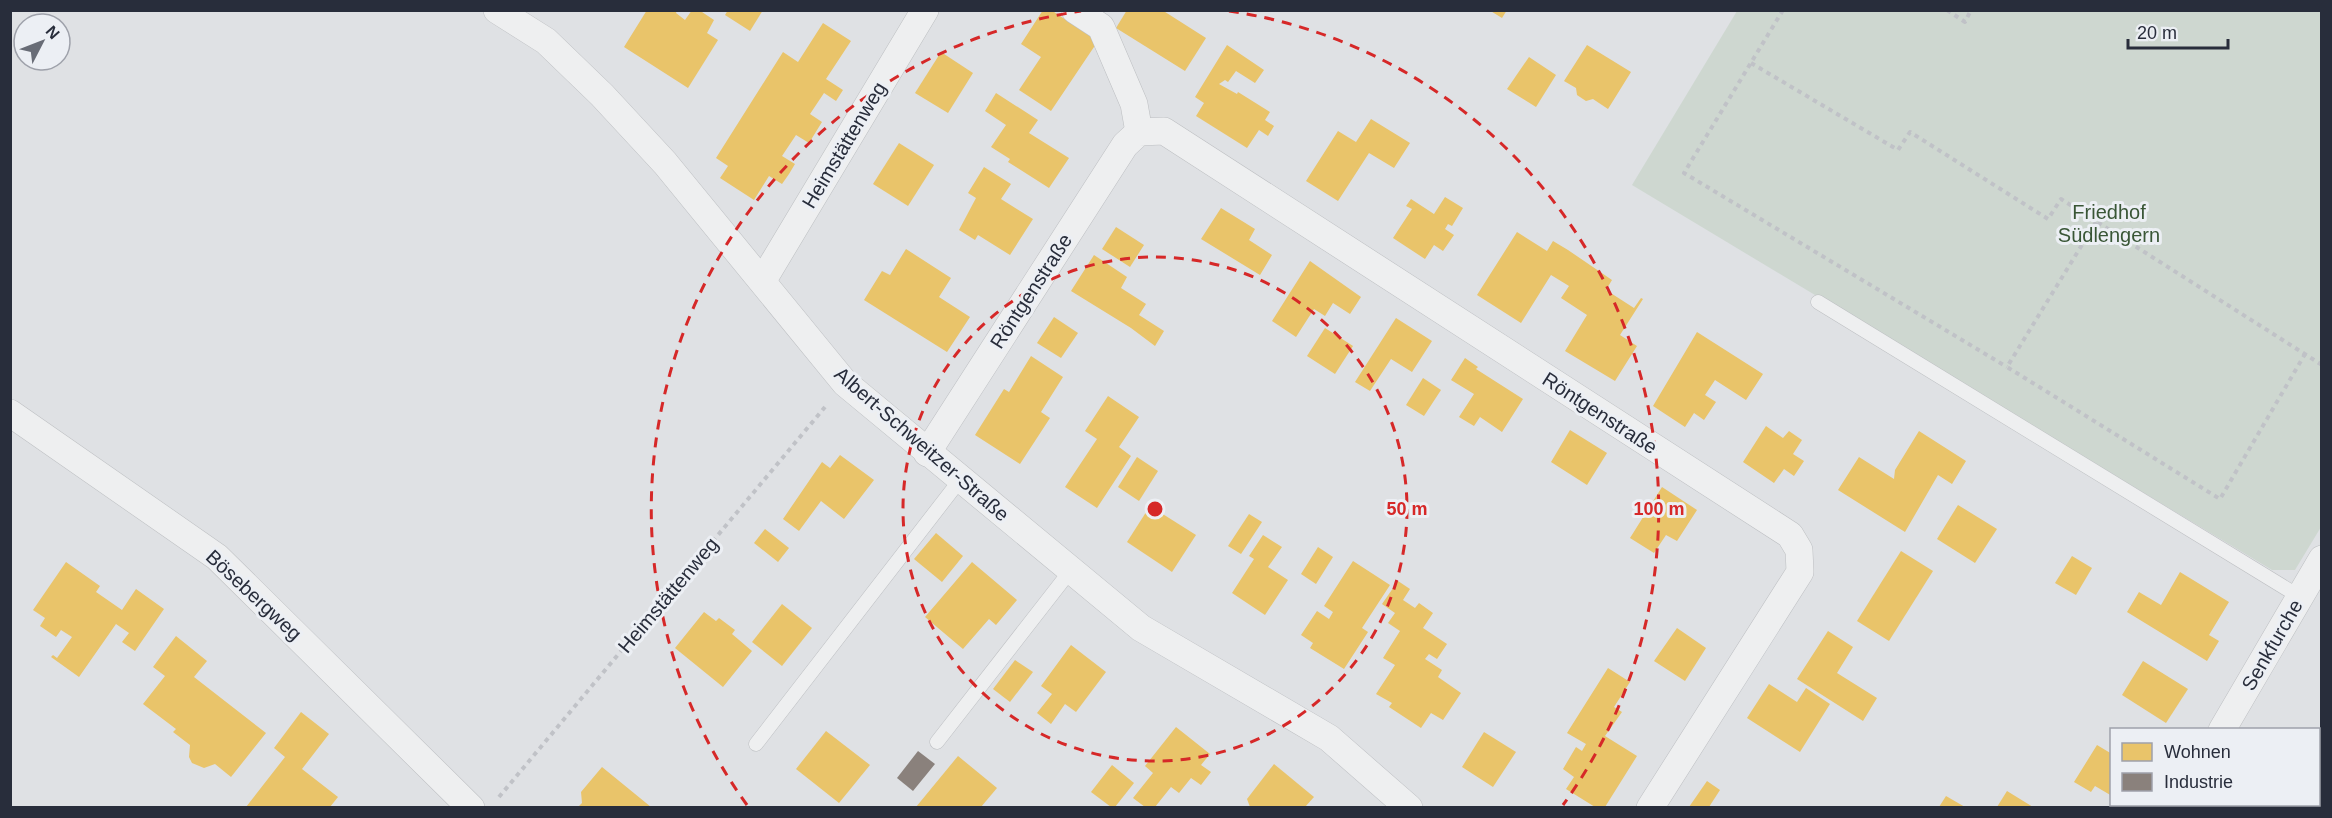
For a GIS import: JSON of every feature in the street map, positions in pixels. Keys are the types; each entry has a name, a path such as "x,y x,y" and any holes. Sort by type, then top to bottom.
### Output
{"street":[{"name":"Albert-Schweitzer-Straße","path":"497,10 546,41 602,95 665,163 845,383 1141,628 1329,738 1409,807"},
{"name":"Heimstättenweg","path":"763,280 925,10"},
{"path":"1075,10 1101,27 1134,104 1139,132"},
{"name":"Röntgenstraße","path":"927,453 1125,145 1139,132 1164,131 1791,535 1799,550 1800,572 1650,807"},
{"name":"Bösebergweg","path":"10,413 217,557 471,807"},
{"name":"Senkfurche","path":"2223,728 2322,560"}],"lane":[{"path":"1818,302 2300,597"},
{"path":"756,744 960,480"},
{"path":"937,742 1071,570"}],"path":[{"path":"1783,10 1684,173 2007,367 2220,499 2305,354"},
{"path":"1947,10 1965,21 1971,10"},
{"path":"1751,63 1898,150 1910,132 2048,219 2061,199 2322,365"},
{"path":"2007,367 2096,222"},
{"name":"Heimstättenweg","path":"498,798 845,383"}],"green space":[{"name":"Friedhof Südlengern","path":"1737,11 2321,11 2321,527 2295,570 2272,570 1632,185"}],"building: Wohnen":[{"path":"647,10 677,10 676,13 685,20 692,10 699,10 714,20 707,33 718,40 688,88 624,47"},
{"path":"728,10 763,10 750,31 725,15"},
{"path":"1043,10 1051,10 1098,41 1051,111 1019,90 1041,57 1021,44"},
{"path":"1127,10 1162,10 1206,38 1185,71 1116,28"},
{"path":"1489,10 1507,10 1502,18"},
{"path":"823,23 851,41 826,79 843,90 836,101 824,93 810,114 822,122 809,143 796,135 782,156 795,164 789,174 782,184 769,176 754,200 720,178 728,166 716,158 783,52 798,62"},
{"path":"1227,45 1264,70 1255,83 1236,71 1228,82 1225,80 1219,84 1237,94 1238,92 1270,112 1265,120 1274,126 1268,136 1259,130 1247,148 1196,116 1204,103 1195,97"},
{"path":"1587,45 1631,72 1608,109 1593,99 1586,101 1577,95 1576,88 1564,81"},
{"path":"941,52 973,73 948,113 915,93"},
{"path":"1529,57 1556,75 1536,107 1507,89"},
{"path":"996,93 1038,120 1029,133 1069,158 1049,188 1008,162 1010,159 991,147 1006,125 985,111"},
{"path":"1371,119 1410,143 1394,168 1369,153 1338,201 1306,181 1338,131 1356,142"},
{"path":"899,143 934,165 908,206 873,184"},
{"path":"984,167 1011,184 1001,199 1033,219 1010,255 978,235 975,240 959,230 976,198 968,193"},
{"path":"1445,197 1463,208 1452,226 1448,224 1445,229 1454,235 1443,251 1434,245 1425,259 1393,238 1412,209 1406,206 1411,199 1434,214"},
{"path":"1221,208 1255,229 1249,240 1272,255 1260,275 1201,239"},
{"path":"1116,227 1144,245 1130,267 1102,249"},
{"path":"1517,232 1547,251 1553,241 1568,250 1612,280 1606,290 1634,308 1641,298 1643,299 1620,335 1637,346 1615,381 1565,351 1587,315 1561,298 1569,286 1551,275 1521,323 1477,295"},
{"path":"906,249 951,278 939,297 970,317 947,352 864,300 882,271 890,275"},
{"path":"1094,255 1127,277 1121,288 1146,304 1139,315 1164,331 1155,346 1131,328 1071,291"},
{"path":"1310,261 1361,297 1350,314 1333,303 1325,316 1314,309 1296,337 1272,321"},
{"path":"1054,317 1078,333 1061,358 1037,343"},
{"path":"1396,318 1432,341 1412,372 1391,359 1370,391 1355,382"},
{"path":"1325,328 1353,346 1335,374 1307,356"},
{"path":"1697,332 1763,374 1746,400 1715,380 1705,395 1716,402 1704,420 1694,413 1685,427 1653,406"},
{"path":"1031,356 1063,377 1041,412 1050,418 1020,464 975,435 1004,389 1009,392"},
{"path":"1465,358 1478,367 1476,369 1523,399 1502,432 1480,417 1474,426 1459,417 1474,394 1451,380"},
{"path":"1423,378 1441,390 1424,416 1406,405"},
{"path":"1108,396 1139,417 1119,447 1131,456 1097,508 1065,487 1097,439 1085,431"},
{"path":"1766,426 1783,438 1789,431 1802,440 1793,454 1804,461 1794,476 1784,469 1774,483 1743,462"},
{"path":"1570,430 1607,453 1587,485 1551,462"},
{"path":"1919,431 1966,461 1952,484 1938,475 1905,532 1838,490 1859,457 1894,479 1895,470"},
{"path":"840,455 874,480 844,519 821,501 799,531 783,519 822,462 830,468"},
{"path":"1137,457 1158,471 1139,501 1118,487"},
{"path":"1662,487 1697,510 1677,541 1666,535 1654,553 1630,538"},
{"path":"1958,505 1997,529 1975,563 1937,539"},
{"path":"1150,506 1196,535 1172,572 1127,542"},
{"path":"1249,514 1262,522 1241,554 1228,546"},
{"path":"765,529 789,548 778,562 754,543"},
{"path":"936,533 963,556 942,582 914,559"},
{"path":"1263,535 1282,547 1268,567 1288,580 1265,615 1232,593 1254,559 1249,556"},
{"path":"1318,547 1333,557 1316,584 1301,574"},
{"path":"1901,551 1933,571 1889,641 1857,621"},
{"path":"2072,556 2092,568 2076,595 2055,583"},
{"path":"1353,561 1390,585 1362,628 1368,632 1344,669 1310,648 1313,643 1301,635 1317,611 1329,619 1333,612 1324,606"},
{"path":"66,562 100,586 96,592 122,610 136,589 164,609 135,651 122,642 129,633 116,624 79,677 51,657 53,655 57,658 72,637 61,630 56,637 40,626 45,618 33,610"},
{"path":"972,562 1017,600 996,625 989,619 963,649 925,617"},
{"path":"2180,572 2229,602 2209,635 2219,641 2207,661 2127,612 2139,592 2161,605"},
{"path":"1398,581 1410,589 1403,600 1415,608 1419,603 1433,613 1423,628 1447,644 1437,659 1429,654 1425,659 1442,670 1438,677 1461,693 1443,720 1431,713 1421,728 1389,707 1392,703 1376,694 1395,665 1383,658 1400,631 1388,623 1395,613 1382,604"},
{"path":"782,604 812,628 782,666 752,642"},
{"path":"704,612 716,621 719,618 735,630 732,634 752,651 723,687 675,648"},
{"path":"1677,628 1706,648 1685,681 1654,661"},
{"path":"1828,631 1853,647 1837,673 1877,698 1863,721 1797,679"},
{"path":"176,636 207,661 194,677 266,733 231,777 215,764 204,768 192,763 189,757 190,745 173,732 176,729 143,704 165,676 153,667"},
{"path":"1071,645 1106,672 1076,712 1065,704 1051,724 1037,713 1052,694 1041,686"},
{"path":"1015,660 1033,672 1010,702 993,689"},
{"path":"2143,661 2188,689 2166,723 2122,695"},
{"path":"1608,668 1630,682 1614,707 1622,712 1605,736 1637,756 1605,807 1595,807 1566,789 1574,777 1563,769 1576,747 1582,751 1586,744 1567,733"},
{"path":"1769,684 1797,702 1806,688 1830,704 1800,752 1747,718"},
{"path":"301,712 329,734 302,769 338,797 330,807 246,807 285,757 274,748"},
{"path":"1176,727 1210,754 1201,765 1211,772 1201,785 1191,778 1179,793 1171,787 1155,807 1145,807 1133,798 1153,773 1145,766"},
{"path":"826,731 870,765 839,803 796,769"},
{"path":"1484,732 1516,752 1493,787 1462,767"},
{"path":"2097,745 2110,753 2110,795 2095,786 2091,792 2074,782"},
{"path":"958,756 997,788 981,807 916,807"},
{"path":"1274,764 1314,797 1305,807 1250,807 1247,799"},
{"path":"1112,765 1134,783 1115,807 1111,807 1091,792"},
{"path":"602,767 651,807 578,807 582,803 581,792"},
{"path":"1707,781 1720,790 1709,807 1689,807"},
{"path":"2007,791 2033,807 1997,807"},
{"path":"1946,796 1965,807 1939,807"}],"building: Industrie":[{"path":"918,751 935,764 913,791 897,778"}]}
